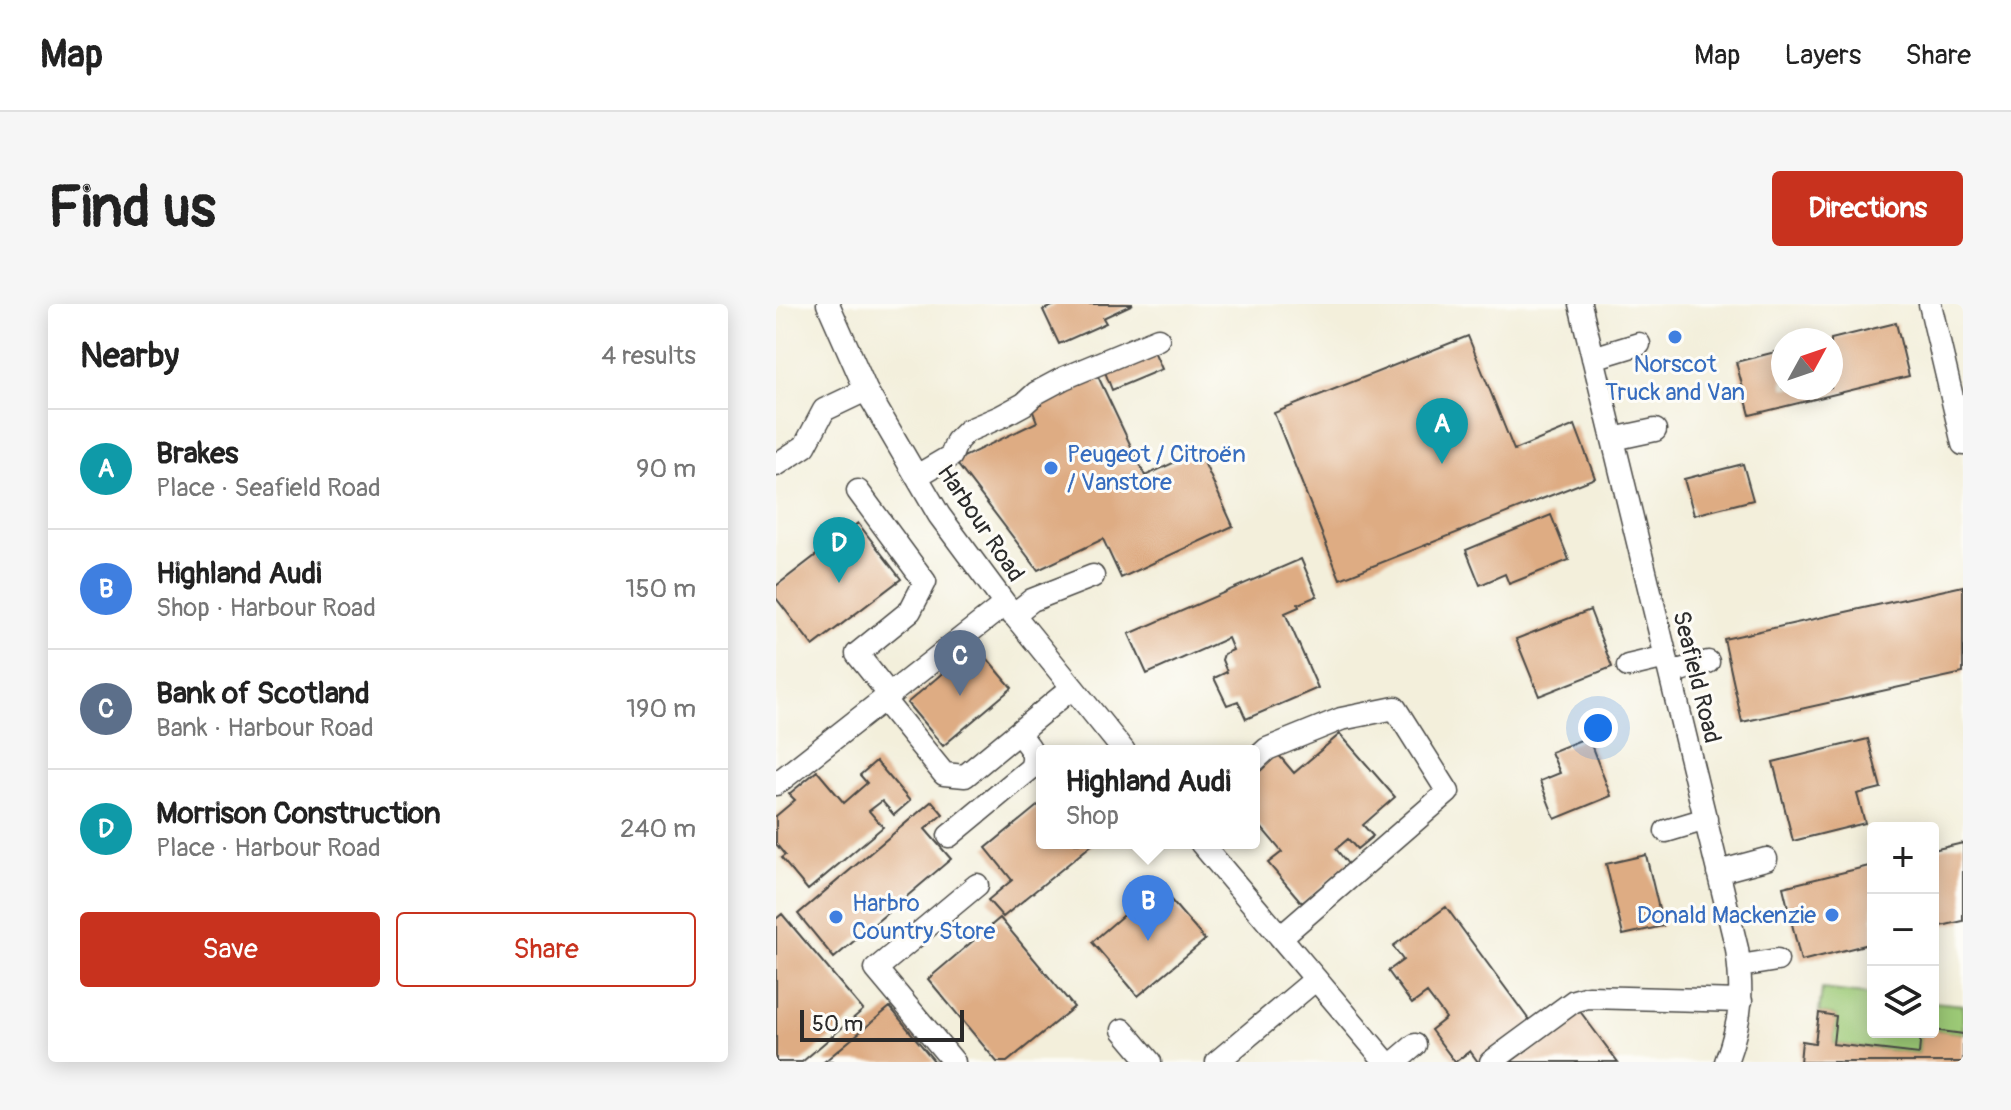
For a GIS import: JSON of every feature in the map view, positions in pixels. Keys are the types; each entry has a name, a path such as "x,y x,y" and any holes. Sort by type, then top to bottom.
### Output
{"street":[{"name":"Harbour Road","path":"828,304 866,390 939,515 1009,609 1119,745"},
{"name":"Seafield Road","path":"1580,304 1740,966 1740,1016 1726,1062"},
{"path":"1930,304 1963,443"},
{"path":"917,476 951,456 957,441 967,431 1024,404 1036,393 1064,378 1158,339"},
{"path":"1593,358 1639,344"},
{"path":"776,465 805,446 824,410 866,390"},
{"path":"1613,439 1655,430"},
{"path":"858,491 925,582 910,611 857,654 944,774 965,776 1072,688"},
{"path":"776,784 886,696 1009,609 1093,576"},
{"path":"1628,666 1708,662"},
{"path":"1260,755 1267,749 1341,719 1395,708 1448,792 1281,937"},
{"path":"949,836 1030,769 1034,762 1033,754 1018,733"},
{"path":"1666,831 1706,819"},
{"path":"1206,849 1386,1062"},
{"path":"1718,872 1766,859"},
{"path":"954,1062 876,969 977,885"},
{"path":"1740,966 1777,960"},
{"path":"1217,1062 1316,979"},
{"path":"1491,1062 1574,1001 1588,997 1741,1001"},
{"path":"1123,1030 1150,1062"},
{"path":"1238,1044 1253,1062"},
{"path":"1395,1062 1415,1045"}],"green space":[{"path":"1822,989 1867,994 1867,1038 1920,1038 1919,1054 1833,1044 1836,1016 1819,1013"},
{"path":"1939,1003 1963,1005 1963,1034 1939,1031"}],"building":[{"path":"1057,304 1133,304 1103,318 1106,323 1059,344 1043,310"},
{"path":"1896,323 1909,376 1843,392 1843,336"},
{"path":"1468,336 1514,450 1575,425 1595,478 1340,579 1274,413"},
{"path":"1154,351 1162,369 1112,390 1105,372"},
{"path":"1771,353 1771,400 1811,400 1750,415 1736,362"},
{"name":"Peugeot / Citroën / Vanstore","path":"1095,370 1145,476 1199,451 1233,526 1121,578 1103,539 1038,570 955,461 1037,422 1032,409 1041,405 1037,397"},
{"path":"1743,464 1753,500 1694,515 1684,479"},
{"path":"1551,515 1569,560 1509,584 1505,574 1480,585 1466,550"},
{"path":"858,523 901,579 813,646 776,598 776,586"},
{"path":"1301,559 1317,596 1285,613 1318,688 1246,719 1238,701 1227,705 1214,678 1227,672 1222,660 1224,654 1233,650 1228,638 1147,674 1129,634"},
{"path":"1963,586 1963,673 1742,722 1724,639"},
{"path":"1590,610 1612,667 1539,696 1516,639"},
{"path":"976,645 1012,688 943,746 907,703"},
{"path":"1340,734 1395,797 1363,825 1373,836 1357,849 1348,839 1336,849 1348,864 1302,903 1268,863 1282,852 1260,826 1260,768 1277,753 1294,773"},
{"path":"1588,737 1611,796 1555,819 1540,781 1560,773 1551,752"},
{"path":"1868,739 1881,788 1857,794 1865,823 1793,841 1773,762"},
{"path":"876,761 910,801 894,815 882,801 869,811 883,827 808,890 781,858 785,855 776,844 776,816 795,800 789,794 817,771 844,803 867,783 860,775"},
{"path":"932,801 943,814 925,829 951,859 834,958 798,914"},
{"path":"1036,807 1036,849 1087,849 1003,917 988,900 1012,880 986,848"},
{"path":"1963,843 1963,921 1939,927 1939,894 1939,849"},
{"path":"1646,855 1663,926 1623,935 1606,864"},
{"name":"Donald Mackenzie","path":"1867,866 1867,944 1801,961 1783,887"},
{"path":"1158,885 1205,940 1138,996 1092,942"},
{"path":"1446,907 1532,1024 1481,1062 1470,1051 1455,1062 1431,1030 1446,1018 1427,993 1412,1004 1388,971 1403,960 1393,946"},
{"path":"782,914 863,1010 802,1062 776,1062 776,919"},
{"path":"1000,918 1074,1007 1007,1062 997,1062 928,979"},
{"path":"890,1007 935,1062 824,1062"},
{"path":"1579,1010 1618,1062 1510,1062"},
{"path":"1819,1013 1836,1016 1833,1044 1919,1054 1920,1038 1939,1038 1939,1031 1963,1034 1963,1062 1800,1062 1802,1041 1815,1043"}],"place":[{"name":"Norscot Truck and Van","path":"1675,337"},
{"name":"Brakes","path":"1442,464"},
{"name":"Peugeot / Citroën / Vanstore","path":"1051,468"},
{"name":"Morrison Construction","path":"839,583"},
{"name":"Bank of Scotland","path":"960,696"},
{"name":"Donald Mackenzie","path":"1832,915"},
{"name":"Harbro Country Store","path":"836,917"},
{"name":"Highland Audi","path":"1148,941"}]}
